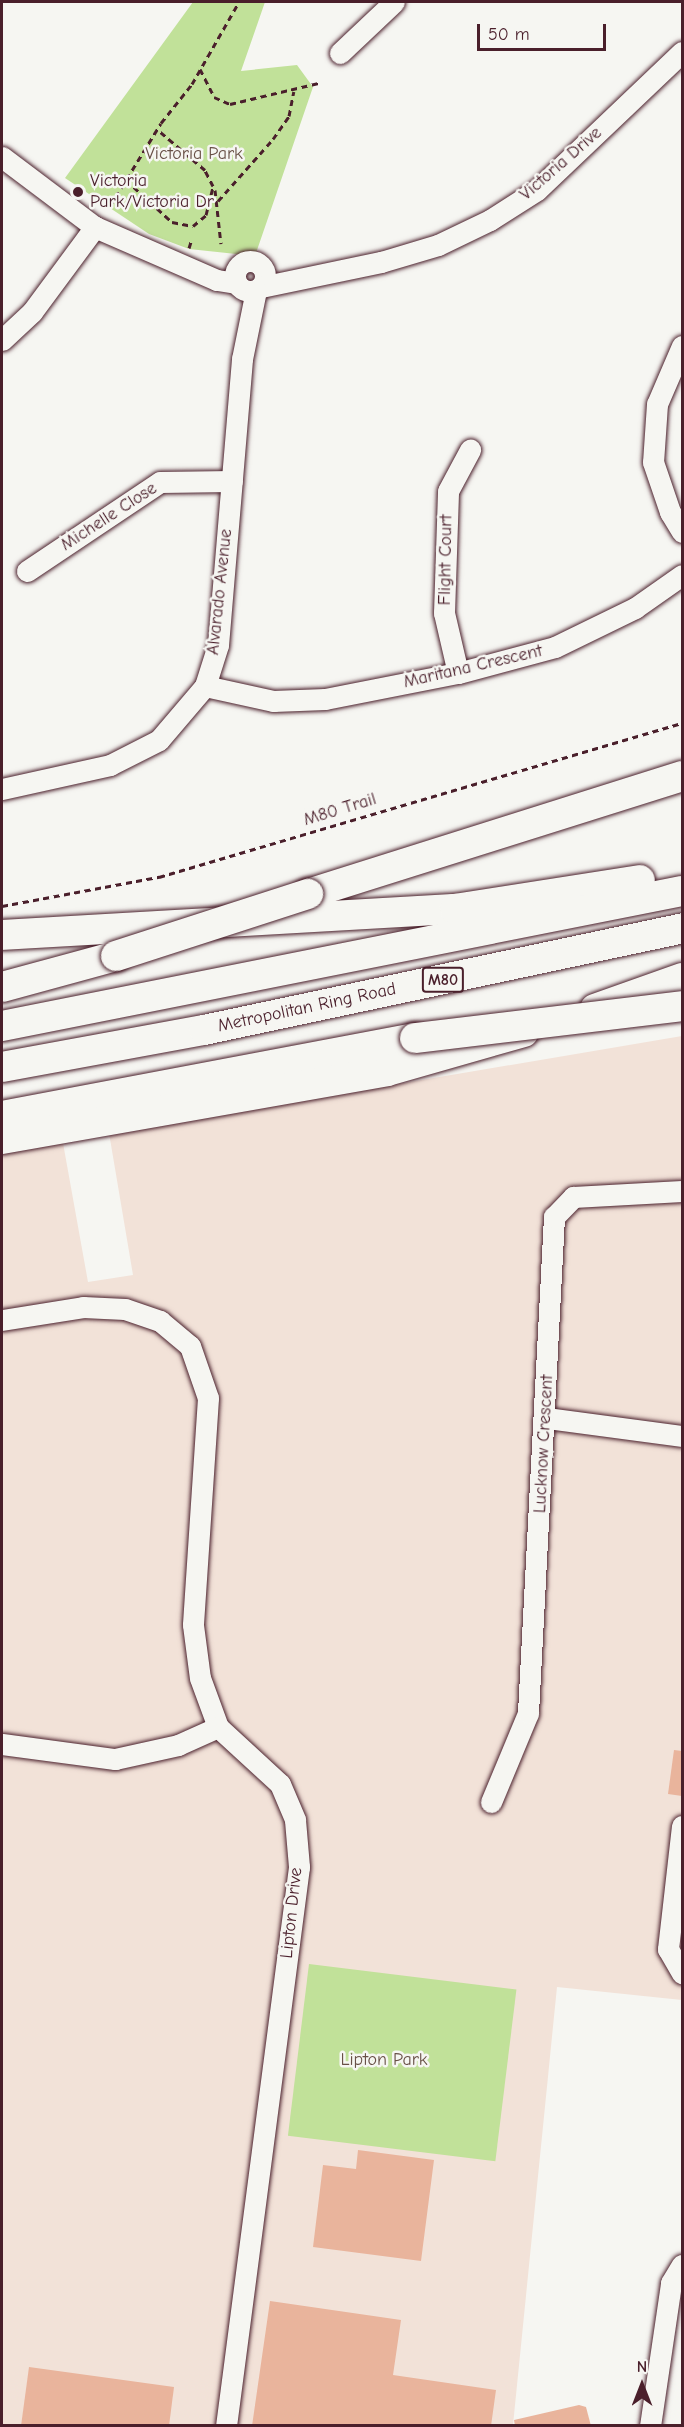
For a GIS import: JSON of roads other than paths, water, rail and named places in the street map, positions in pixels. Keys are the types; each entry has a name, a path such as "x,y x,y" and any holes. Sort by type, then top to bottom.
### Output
{"highway":[{"path":"2,987 116,956 682,776"},
{"path":"2,935 455,909 682,872"},
{"name":"M80","path":"2,1026 682,891"},
{"name":"Metropolitan Ring Road","path":"2,1066 204,1030 682,928"},
{"path":"2,1139 445,1058 682,978"},
{"path":"2,1099 244,1056 682,1006"},
{"path":"2,1116 416,1038"}],"street":[{"path":"340,53 394,2"},
{"name":"Victoria Drive","path":"2,157 90,224 184,264 249,280 317,274 426,249 490,220 537,190 682,52"},
{"path":"2,340 32,312 66,267 90,224"},
{"name":"Alvarado Avenue","path":"2,789 120,760 159,740 208,679 218,645 249,280"},
{"path":"682,346 657,404 654,462 670,512 682,531"},
{"name":"Flight Court","path":"458,673 444,613 448,491 470,450"},
{"name":"Michelle Close","path":"27,571 160,482 232,481"},
{"name":"Maritana Crescent","path":"208,679 246,694 273,701 325,699 458,673 555,647 635,608 682,575"},
{"name":"Lucknow Crescent","path":"491,1802 528,1713 547,1418 554,1217 573,1197 682,1191"},
{"name":"Lipton Drive","path":"2,1320 83,1307 125,1309 160,1321 190,1346 208,1398 193,1626 200,1678 218,1727 280,1784 295,1820 299,1867 226,2426"},
{"path":"547,1418 682,1436"},
{"path":"2,1744 115,1759 178,1745 218,1727"},
{"path":"682,1826 668,1949 682,1973"},
{"path":"650,2426 671,2283 682,2265"}],"place":[{"name":"Victoria Park/Victoria Dr","path":"78,192"}],"park label":[{"name":"Victoria Park","path":"194,154"},
{"name":"Lipton Park","path":"384,2060"}]}
